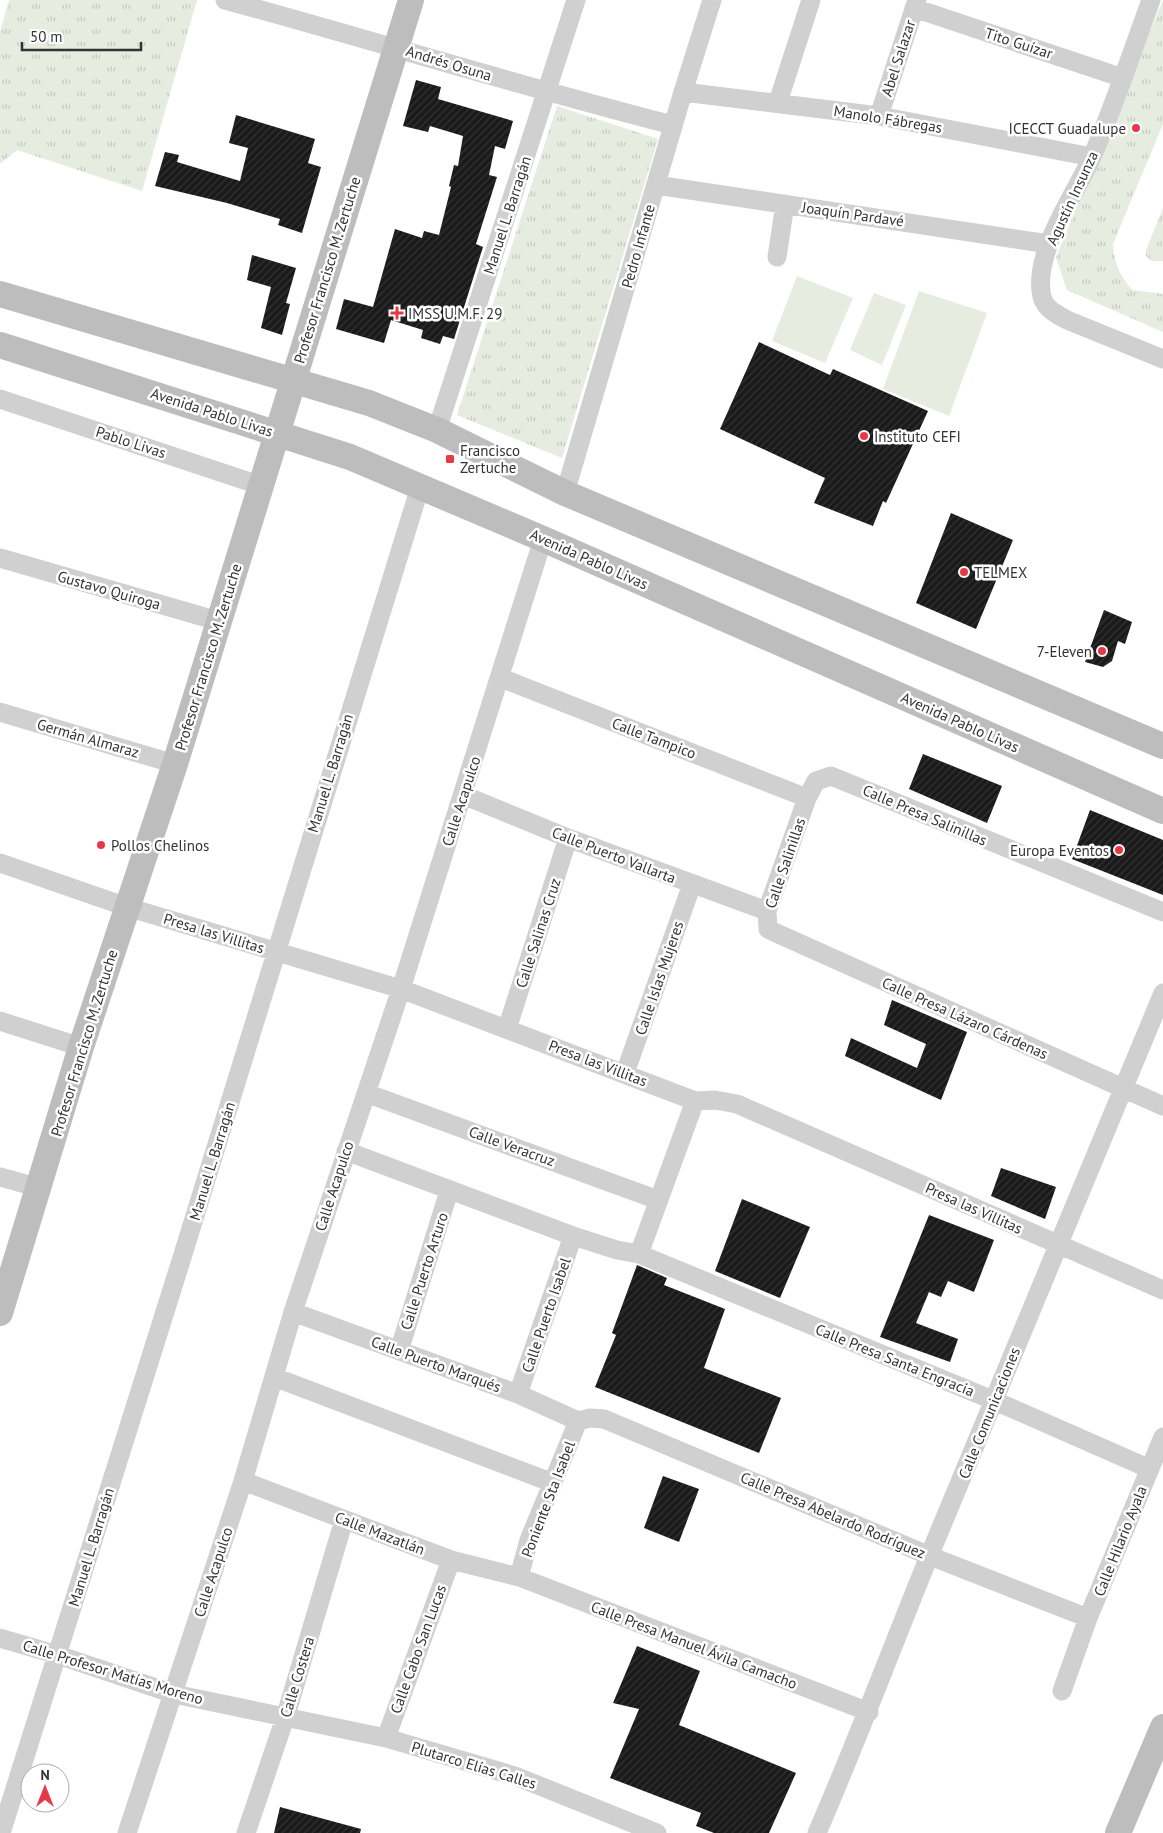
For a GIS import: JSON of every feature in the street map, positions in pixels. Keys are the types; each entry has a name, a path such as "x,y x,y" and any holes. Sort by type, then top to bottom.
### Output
{"main road":[{"name":"Profesor Francisco M. Zertuche","path":"0,1313 40,1188 81,1047 175,764 411,0"},
{"path":"0,294 369,403 437,430 565,493 1163,746"},
{"name":"Avenida Pablo Livas","path":"0,345 350,457 543,539 1163,811"},
{"path":"1118,1833 1163,1727"}],"street":[{"name":"Andrés Osuna","path":"226,0 397,47 547,93 673,125"},
{"name":"Manuel L. Barragán","path":"437,430 576,0"},
{"name":"Pedro Infante","path":"565,493 673,125 712,0"},
{"path":"778,102 811,0"},
{"name":"Agustín Insunza","path":"1152,0 1092,157 1049,244 1042,270 1041,291 1044,303 1052,312 1067,320 1163,358"},
{"name":"Tito Guízar","path":"916,4 1123,78"},
{"name":"Abel Salazar","path":"879,116 916,4"},
{"name":"Manolo Fábregas","path":"683,92 778,102 879,116 1092,157"},
{"name":"Joaquín Pardavé","path":"656,185 1049,244"},
{"path":"777,257 785,204"},
{"name":"Pablo Livas","path":"0,399 262,486"},
{"name":"Manuel L. Barragán","path":"1,1833 420,487"},
{"name":"Calle Acapulco","path":"127,1833 243,1481 293,1312 401,989 501,678 543,539"},
{"name":"Gustavo Quiroga","path":"0,558 218,622"},
{"name":"Calle Tampico","path":"501,678 807,798"},
{"name":"Germán Almaraz","path":"0,712 175,764"},
{"name":"Calle Presa Salinillas","path":"807,798 816,782 822,777 831,776 1163,912"},
{"name":"Calle Puerto Vallarta","path":"463,795 568,838 692,884 767,920"},
{"name":"Calle Salinillas","path":"767,920 807,798"},
{"name":"Calle Salinas Cruz","path":"507,1029 568,838"},
{"name":"Presa las Villitas","path":"0,863 128,907 401,989 695,1101 715,1100 737,1104 1163,1290"},
{"name":"Calle Islas Mujeres","path":"625,1073 692,884"},
{"name":"Calle Presa Lázaro Cárdenas","path":"767,920 1123,1089 1163,1106"},
{"name":"Calle Comunicaciones","path":"818,1833 869,1712 930,1556 995,1401 1057,1244 1163,993"},
{"path":"0,1021 81,1047"},
{"name":"Calle Veracruz","path":"366,1093 658,1200"},
{"path":"346,1151 449,1191 574,1236 617,1250 638,1254 695,1101"},
{"path":"0,1176 40,1188"},
{"name":"Calle Puerto Arturo","path":"399,1351 449,1191"},
{"name":"Calle Puerto Isabel","path":"518,1394 574,1236"},
{"name":"Calle Presa Santa Engracia","path":"638,1254 995,1401 1150,1469"},
{"name":"Calle Puerto Marqués","path":"293,1312 518,1394 578,1421"},
{"path":"274,1376 553,1483"},
{"name":"Calle Presa Abelardo Rodríguez","path":"578,1421 604,1419 930,1556 1088,1618"},
{"name":"Poniente Sta Isabel","path":"519,1578 530,1540 578,1421"},
{"name":"Calle Hilario Ayala","path":"1062,1692 1088,1618 1163,1437"},
{"name":"Calle Mazatlán","path":"243,1481 451,1560 519,1578"},
{"name":"Calle Costera","path":"246,1833 285,1718 344,1520"},
{"name":"Calle Cabo San Lucas","path":"386,1738 451,1560"},
{"name":"Calle Presa Manuel Ávila Camacho","path":"519,1578 869,1712"},
{"name":"Calle Profesor Matías Moreno","path":"0,1638 58,1654 174,1694 285,1718"},
{"name":"Plutarco Elías Calles","path":"285,1718 386,1738 515,1776 619,1826 658,1833"}],"green space":[{"path":"9,0 197,0 142,191 17,150 0,164 0,32"},
{"name":"ICECCT Guadalupe","path":"1163,0 1163,124 1113,244 1118,268 1132,290 1163,294 1163,332 1067,290 1056,257"},
{"path":"557,106 658,139 562,458 457,415"},
{"path":"1163,208 1163,261 1151,261 1146,256 1146,250"},
{"path":"797,276 853,298 825,363 772,341"},
{"path":"919,291 987,313 949,416 883,389"},
{"path":"874,293 906,305 882,365 850,350"}],"building":[{"path":"416,80 441,87 438,99 513,121 505,149 495,146 489,175 497,177 476,244 483,247 454,339 443,336 440,344 421,338 423,330 391,320 384,343 336,329 344,299 373,307 395,229 422,238 424,231 439,235 451,187 449,186 454,165 458,166 463,136 430,126 428,132 403,126"},
{"path":"236,115 315,139 308,163 321,167 302,233 278,225 280,219 227,203 155,186 165,152 179,155 177,162 240,181 248,148 229,143"},
{"path":"252,255 296,268 286,303 290,304 282,335 261,328 271,287 247,280"},
{"path":"759,342 830,375 833,369 928,411 886,503 883,501 873,526 814,503 825,478 720,429"},
{"name":"TELMEX","path":"951,513 1013,540 976,629 916,603"},
{"path":"1104,610 1132,622 1125,644 1118,641 1112,661 1103,667 1085,662"},
{"path":"923,754 1002,786 987,823 909,789"},
{"name":"Europa Eventos","path":"1090,810 1163,840 1163,895 1072,859"},
{"path":"892,1000 967,1032 941,1100 845,1056 851,1038 917,1068 926,1044 884,1025"},
{"path":"1001,1168 1056,1187 1045,1219 991,1196"},
{"path":"742,1199 810,1227 780,1298 715,1271"},
{"path":"929,1215 994,1240 974,1292 948,1281 941,1297 929,1292 916,1323 958,1339 950,1362 880,1337"},
{"path":"637,1265 667,1278 664,1285 725,1309 704,1368 781,1398 759,1453 595,1387 616,1335 612,1333"},
{"path":"663,1476 699,1489 679,1542 644,1528"},
{"path":"637,1646 700,1671 679,1725 796,1773 769,1833 714,1833 696,1826 701,1813 610,1778 639,1709 613,1703"},
{"path":"280,1807 361,1829 360,1833 274,1833"}],"place":[{"name":"ICECCT Guadalupe","path":"1136,128"},
{"name":"IMSS U.M.F. 29","path":"397,313"},
{"name":"Instituto CEFI","path":"864,436"},
{"name":"Francisco Zertuche","path":"450,459"},
{"name":"TELMEX","path":"964,572"},
{"name":"7-Eleven","path":"1102,651"},
{"name":"Pollos Chelinos","path":"101,845"},
{"name":"Europa Eventos","path":"1119,850"}]}
